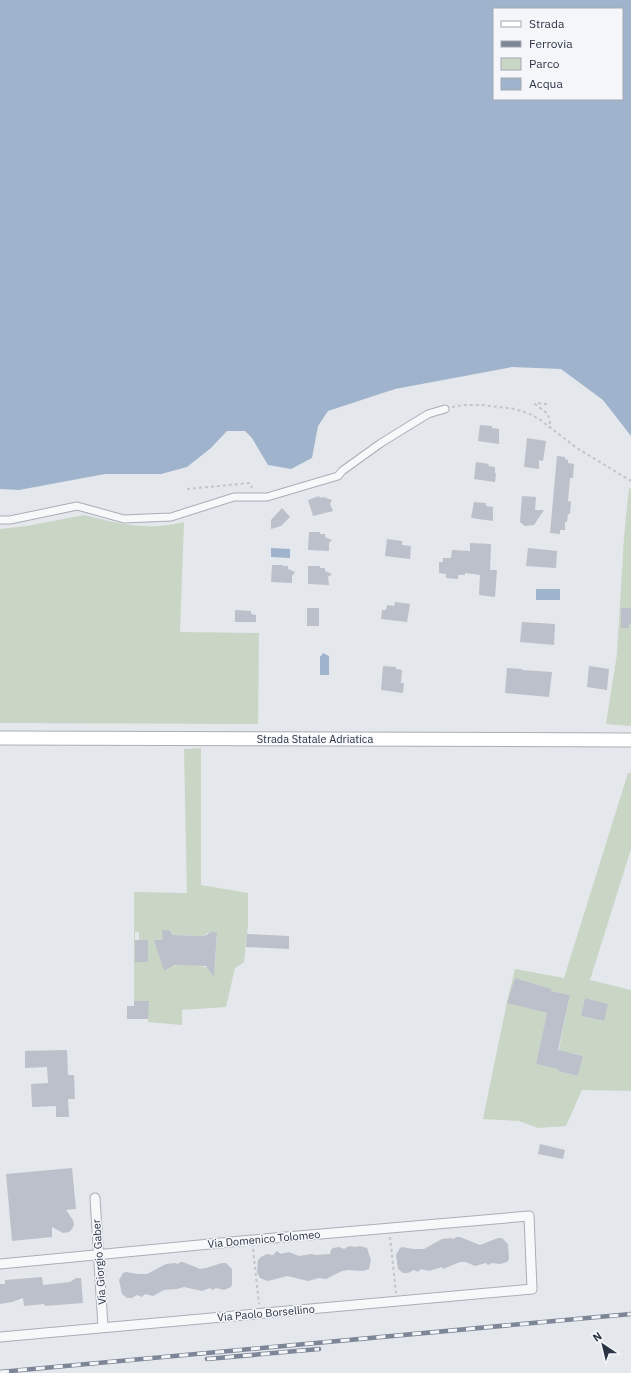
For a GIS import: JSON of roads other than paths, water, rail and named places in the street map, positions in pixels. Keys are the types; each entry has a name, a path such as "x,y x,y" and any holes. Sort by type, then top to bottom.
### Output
{"main road":[{"name":"Strada Statale Adriatica","path":"0,738 631,740"}],"street":[{"path":"0,520 10,520 77,506 124,519 171,517 234,497 267,497 338,476 342,471 381,443 428,414 445,409"},
{"name":"Via Giorgio Gaber","path":"95,1198 103,1327"},
{"name":"Via Domenico Tolomeo","path":"0,1264 528,1216 532,1289"},
{"name":"Via Paolo Borsellino","path":"0,1337 532,1289"}],"water":[{"path":"0,0 631,0 631,436 603,400 561,369 512,367 395,389 328,411 318,426 312,458 291,469 268,465 252,438 245,431 227,431 211,448 187,467 161,474 105,474 19,490 0,489"},
{"path":"271,548 290,549 290,558 271,557"},
{"path":"536,589 560,589 560,600 536,600"},
{"path":"323,653 329,656 329,675 320,675 320,656"}],"railway":[{"path":"0,1372 631,1314"},
{"path":"207,1359 319,1349"}]}
